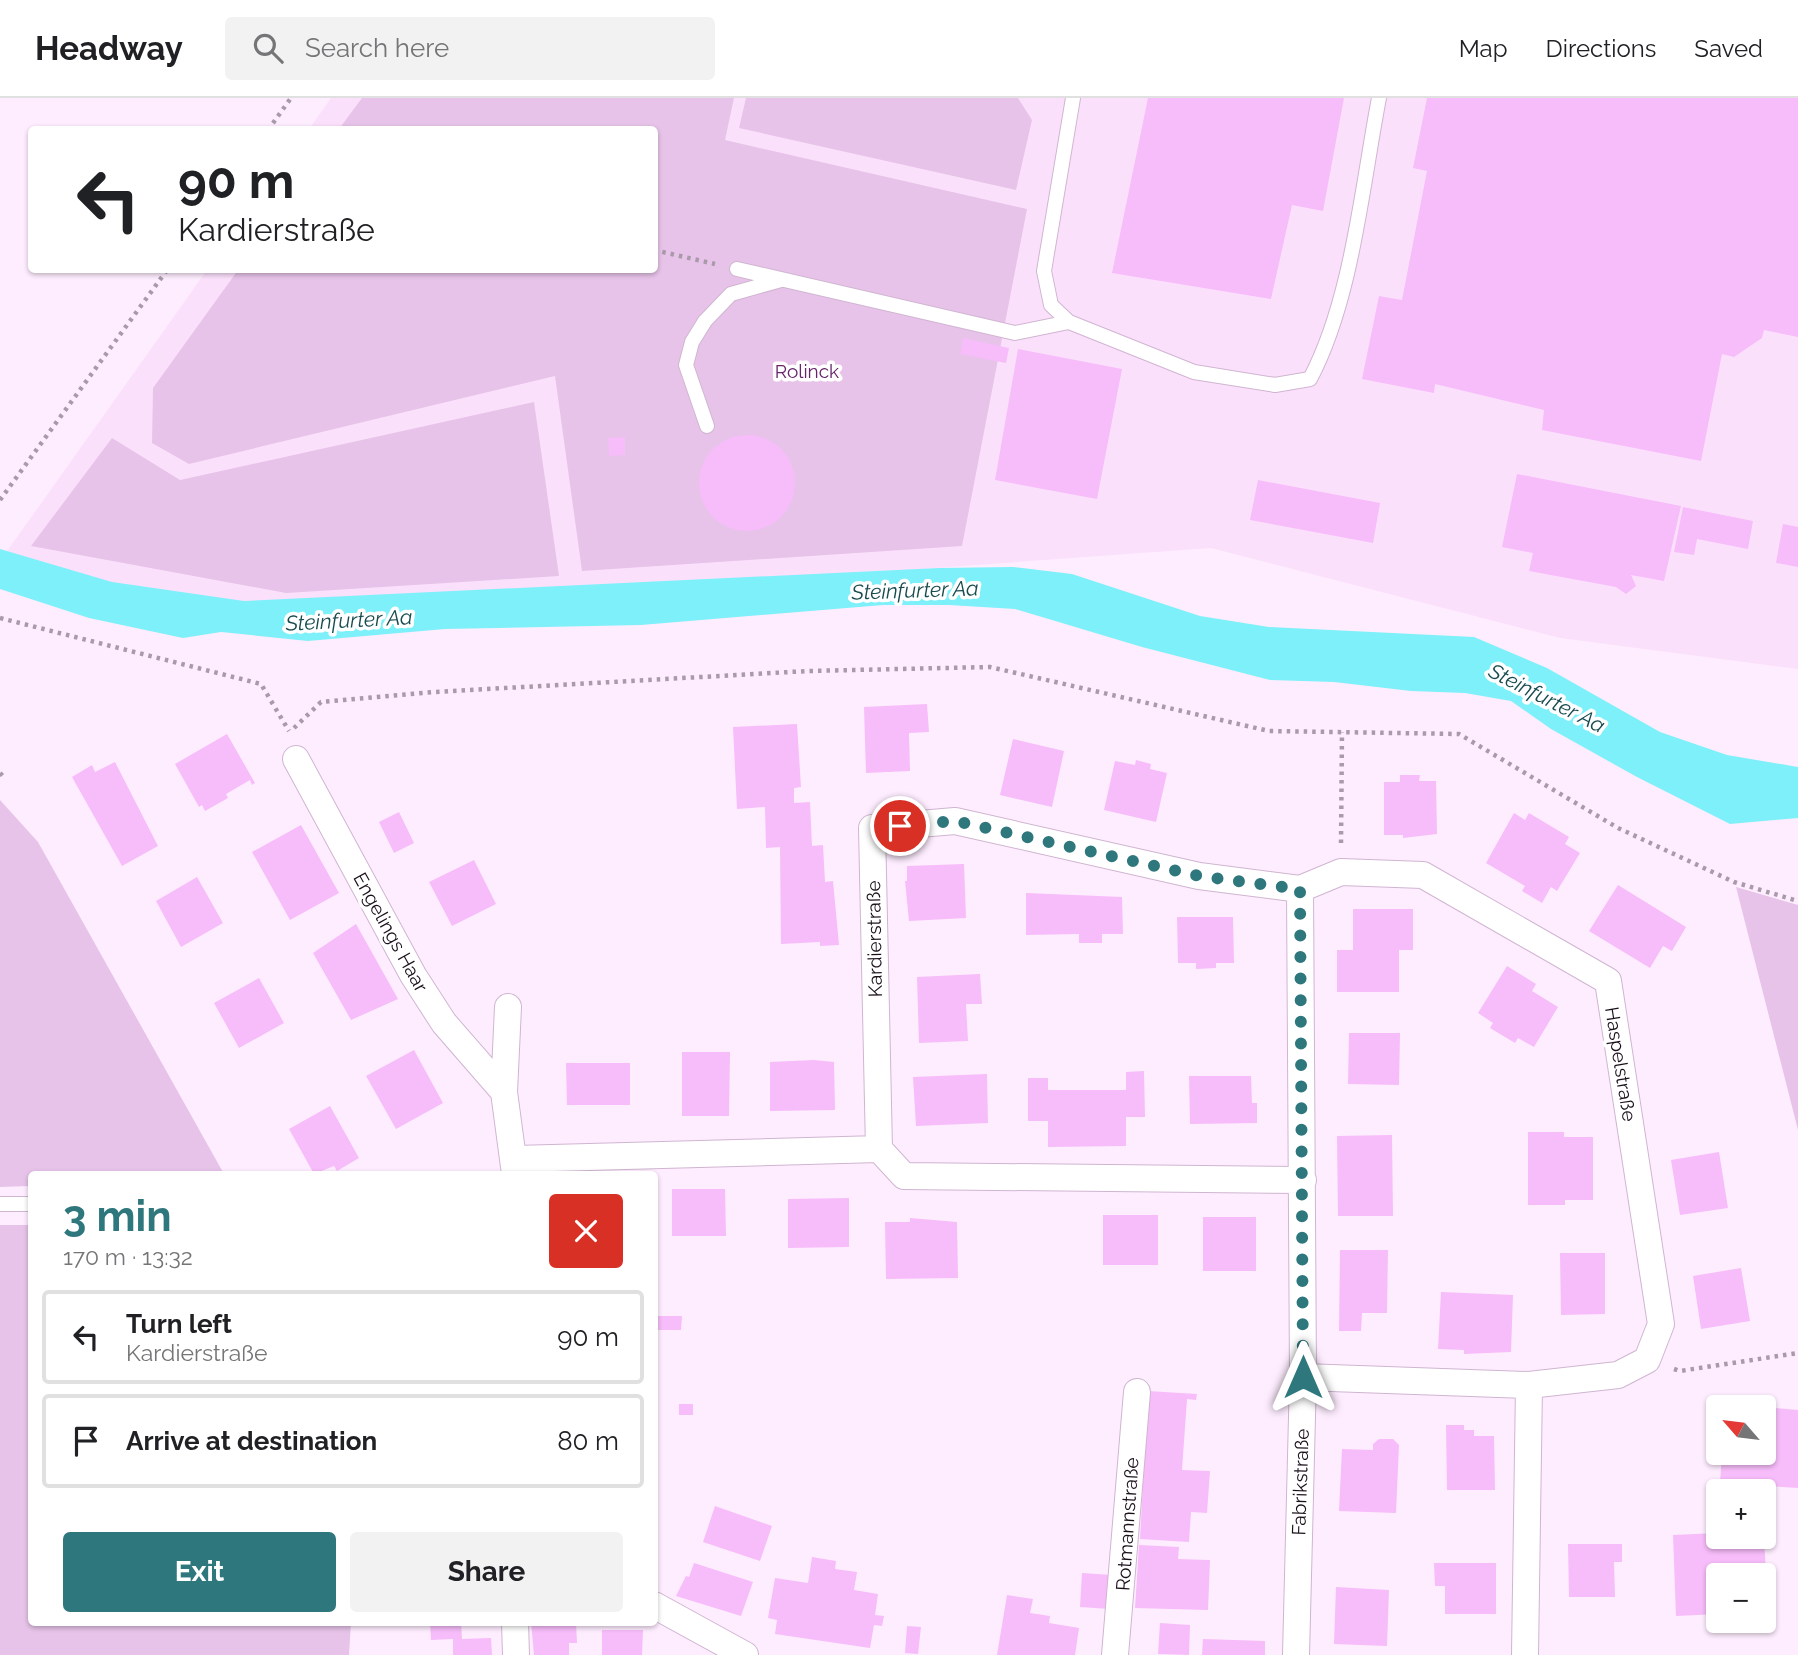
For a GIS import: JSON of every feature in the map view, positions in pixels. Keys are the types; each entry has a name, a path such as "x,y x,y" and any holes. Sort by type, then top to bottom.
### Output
{"street":[{"name":"Engelings Haar","path":"296,759 413,975 444,1023 504,1092"},
{"name":"Kardierstraße","path":"878,1149 872,828 955,821 1199,876 1300,889"},
{"name":"Haspelstraße","path":"1300,889 1341,872 1423,875 1608,981 1661,1324 1647,1360"},
{"name":"Fabrikstraße","path":"1296,1655 1303,1377 1300,889"},
{"path":"508,1007 504,1092 515,1167 878,1149 904,1176 1303,1180"},
{"path":"1303,1377 1529,1385 1618,1375 1647,1360"},
{"path":"1525,1655 1529,1385"},
{"name":"Rotmannstraße","path":"1115,1655 1137,1392"},
{"path":"658,1607 743,1655"},
{"path":"515,1626 516,1655"}],"lane":[{"path":"1073,98 1044,271 1051,305 1069,321 1195,372 1275,385 1310,379 1323,353 1343,285 1379,98"},
{"path":"737,269 1015,333 1069,321"},
{"path":"707,426 686,365 692,342 705,321 731,294 782,279"},
{"path":"0,1204 28,1205"}],"path":[{"path":"271,126 291,98"},
{"path":"658,251 737,269"},
{"path":"0,500 165,273"},
{"path":"0,618 261,684 290,733 321,702 434,692 933,667 990,667 1269,731 1459,734 1618,828 1734,882 1798,901"},
{"path":"1341,872 1342,732"},
{"path":"0,773 6,779"},
{"path":"1647,1360 1679,1371 1798,1353"}],"shaded area":[{"path":"331,98 1798,98 1798,669 1560,638 1211,548 282,615 0,561 205,273 658,273 658,126 311,126"}],"green space":[{"name":"Rolinck","path":"362,98 734,98 725,140 1027,209 962,546 582,571 555,376 189,464 152,443 153,388 236,273 658,273 658,126 341,126"},
{"path":"746,98 1018,98 1032,120 1016,190 739,128"},
{"path":"534,402 559,576 286,593 31,546 112,438 180,480"},
{"path":"0,800 38,842 222,1171 28,1171 28,1186 0,1187"},
{"path":"1736,887 1798,905 1798,1130"},
{"path":"0,1225 28,1225 28,1626 351,1626 349,1655 0,1655"}],"water":[{"name":"Steinfurter Aa","path":"0,549 112,582 244,601 939,568 1013,567 1072,574 1200,616 1269,627 1474,637 1547,668 1660,732 1727,755 1798,767 1798,818 1730,824 1551,729 1511,701 1465,693 1411,691 1334,682 1270,680 1142,647 1015,609 883,605 641,625 445,629 308,641 221,632 183,638 89,618 0,589"}],"building":[{"path":"1148,98 1344,98 1323,211 1292,205 1271,299 1112,273"},
{"path":"1427,98 1798,98 1798,337 1764,330 1762,338 1734,357 1722,354 1701,461 1542,430 1544,410 1435,384 1434,393 1362,379 1379,296 1402,300 1427,171 1413,168"},
{"path":"963,338 1009,348 1006,363 960,354"},
{"path":"1018,349 1122,369 1097,499 995,480"},
{"path":"747,435 765,439 781,449 791,465 795,483 791,501 781,517 765,527 747,531 729,527 713,517 703,501 699,483 703,465 713,449 729,439"},
{"path":"625,437 625,455 609,456 608,438"},
{"path":"1517,474 1681,506 1664,581 1631,575 1636,586 1626,594 1616,587 1529,571 1533,553 1502,547"},
{"path":"1258,480 1380,503 1373,543 1250,520"},
{"path":"1683,507 1753,521 1748,549 1697,539 1694,555 1674,552"},
{"path":"1783,524 1798,527 1798,567 1776,563"},
{"path":"927,704 929,732 909,733 910,771 866,773 864,707"},
{"path":"797,724 801,787 794,788 794,803 810,802 812,846 823,845 825,882 833,881 839,945 820,946 820,942 781,944 780,847 766,848 765,807 737,809 733,727"},
{"path":"227,734 255,783 252,785 250,780 226,794 228,798 205,811 202,805 199,807 175,764"},
{"path":"1013,739 1064,751 1052,807 1000,795"},
{"path":"1136,760 1151,764 1150,769 1167,773 1156,822 1104,810 1115,761 1135,765"},
{"path":"115,762 158,846 122,866 72,777 92,765 95,772"},
{"path":"1400,775 1420,775 1419,781 1436,781 1437,834 1403,838 1403,835 1384,835 1384,782 1400,782"},
{"path":"399,812 414,843 394,853 379,822"},
{"path":"1514,813 1525,820 1529,813 1569,837 1565,844 1580,853 1557,891 1551,887 1542,903 1522,891 1525,886 1486,863"},
{"path":"301,825 339,893 290,920 252,852"},
{"path":"474,860 496,904 452,926 429,882"},
{"path":"964,864 966,918 909,921 905,881 907,866"},
{"path":"197,877 223,923 181,947 156,901"},
{"path":"1618,885 1686,927 1672,951 1663,946 1650,968 1589,931"},
{"path":"1026,893 1122,897 1123,934 1102,934 1102,943 1079,943 1079,934 1026,935"},
{"path":"1353,909 1413,909 1413,950 1399,950 1399,992 1337,992 1337,950 1353,950"},
{"path":"1177,917 1233,917 1234,963 1216,963 1216,968 1196,969 1196,963 1178,963"},
{"path":"356,924 398,999 351,1020 313,953"},
{"path":"1507,966 1536,984 1532,991 1558,1007 1534,1047 1518,1038 1515,1043 1490,1028 1493,1023 1478,1013"},
{"path":"980,974 982,1004 966,1004 968,1041 919,1043 917,977"},
{"path":"259,978 284,1023 239,1048 214,1003"},
{"path":"1349,1033 1400,1033 1399,1085 1348,1084"},
{"path":"414,1050 443,1103 396,1129 366,1076"},
{"path":"682,1052 730,1052 729,1116 682,1116"},
{"path":"770,1062 834,1062 835,1110 770,1111"},
{"path":"566,1063 630,1063 630,1105 567,1105"},
{"path":"1144,1071 1145,1117 1126,1117 1126,1146 1048,1147 1048,1121 1028,1121 1028,1078 1048,1078 1048,1090 1126,1090 1126,1072"},
{"path":"987,1074 988,1123 916,1126 913,1077"},
{"path":"1189,1076 1251,1076 1252,1103 1257,1103 1257,1123 1190,1124"},
{"path":"330,1106 359,1158 337,1171 334,1166 312,1171 289,1129"},
{"path":"1528,1132 1564,1132 1564,1137 1593,1137 1593,1200 1565,1200 1565,1205 1528,1205"},
{"path":"1392,1135 1393,1216 1338,1216 1337,1136"},
{"path":"1719,1152 1728,1208 1680,1215 1671,1160"},
{"path":"672,1189 725,1189 726,1236 672,1236"},
{"path":"849,1198 849,1247 788,1248 788,1199"},
{"path":"1103,1215 1158,1215 1158,1265 1103,1265"},
{"path":"1203,1217 1256,1217 1256,1271 1203,1271"},
{"path":"910,1218 957,1222 958,1278 886,1279 885,1222 910,1222"},
{"path":"1340,1250 1388,1250 1387,1313 1362,1313 1361,1331 1339,1331"},
{"path":"1560,1253 1605,1253 1605,1314 1561,1315"},
{"path":"1741,1268 1750,1321 1701,1329 1693,1276"},
{"path":"1441,1292 1513,1295 1511,1352 1464,1354 1464,1350 1438,1349"},
{"path":"658,1316 682,1316 681,1330 658,1330"},
{"path":"1148,1391 1197,1394 1196,1400 1187,1399 1182,1470 1210,1471 1207,1513 1191,1512 1189,1542 1140,1539"},
{"path":"679,1404 693,1404 693,1415 679,1415"},
{"path":"1776,1408 1798,1410 1798,1488 1776,1487 1776,1479 1720,1479 1721,1465 1776,1465"},
{"path":"1446,1425 1464,1425 1464,1430 1474,1430 1474,1436 1494,1436 1495,1490 1447,1490"},
{"path":"1379,1439 1393,1439 1399,1445 1396,1513 1339,1511 1342,1449 1373,1450 1373,1444"},
{"path":"715,1506 772,1526 760,1561 703,1542"},
{"path":"1706,1534 1706,1549 1765,1549 1765,1563 1706,1563 1706,1615 1676,1616 1673,1535"},
{"path":"1568,1544 1622,1544 1622,1562 1614,1562 1615,1597 1569,1597"},
{"path":"1139,1545 1179,1547 1178,1559 1210,1560 1208,1610 1135,1608"},
{"path":"812,1557 836,1561 835,1569 857,1572 854,1590 878,1594 875,1615 884,1616 882,1626 874,1625 870,1648 775,1634 777,1620 768,1618 775,1578 808,1583"},
{"path":"694,1563 753,1582 741,1616 676,1596 686,1576 689,1577"},
{"path":"1434,1563 1496,1563 1496,1614 1445,1614 1445,1586 1435,1586"},
{"path":"1082,1573 1112,1575 1110,1609 1080,1607"},
{"path":"1336,1587 1389,1590 1387,1646 1334,1644"},
{"path":"1007,1595 1033,1599 1030,1613 1050,1616 1049,1623 1079,1628 1075,1655 997,1655"},
{"path":"1160,1623 1190,1625 1189,1655 1158,1654"},
{"path":"430,1626 461,1626 462,1639 491,1638 492,1655 453,1655 453,1639 431,1640"},
{"path":"531,1626 576,1626 577,1643 569,1643 569,1655 534,1655"},
{"path":"907,1626 921,1627 918,1654 905,1653"},
{"path":"602,1630 643,1630 642,1655 602,1655"},
{"path":"1203,1639 1265,1641 1265,1655 1202,1655"}],"route":[{"path":"900,826 955,821 1199,876 1300,889 1303,1377"}]}
